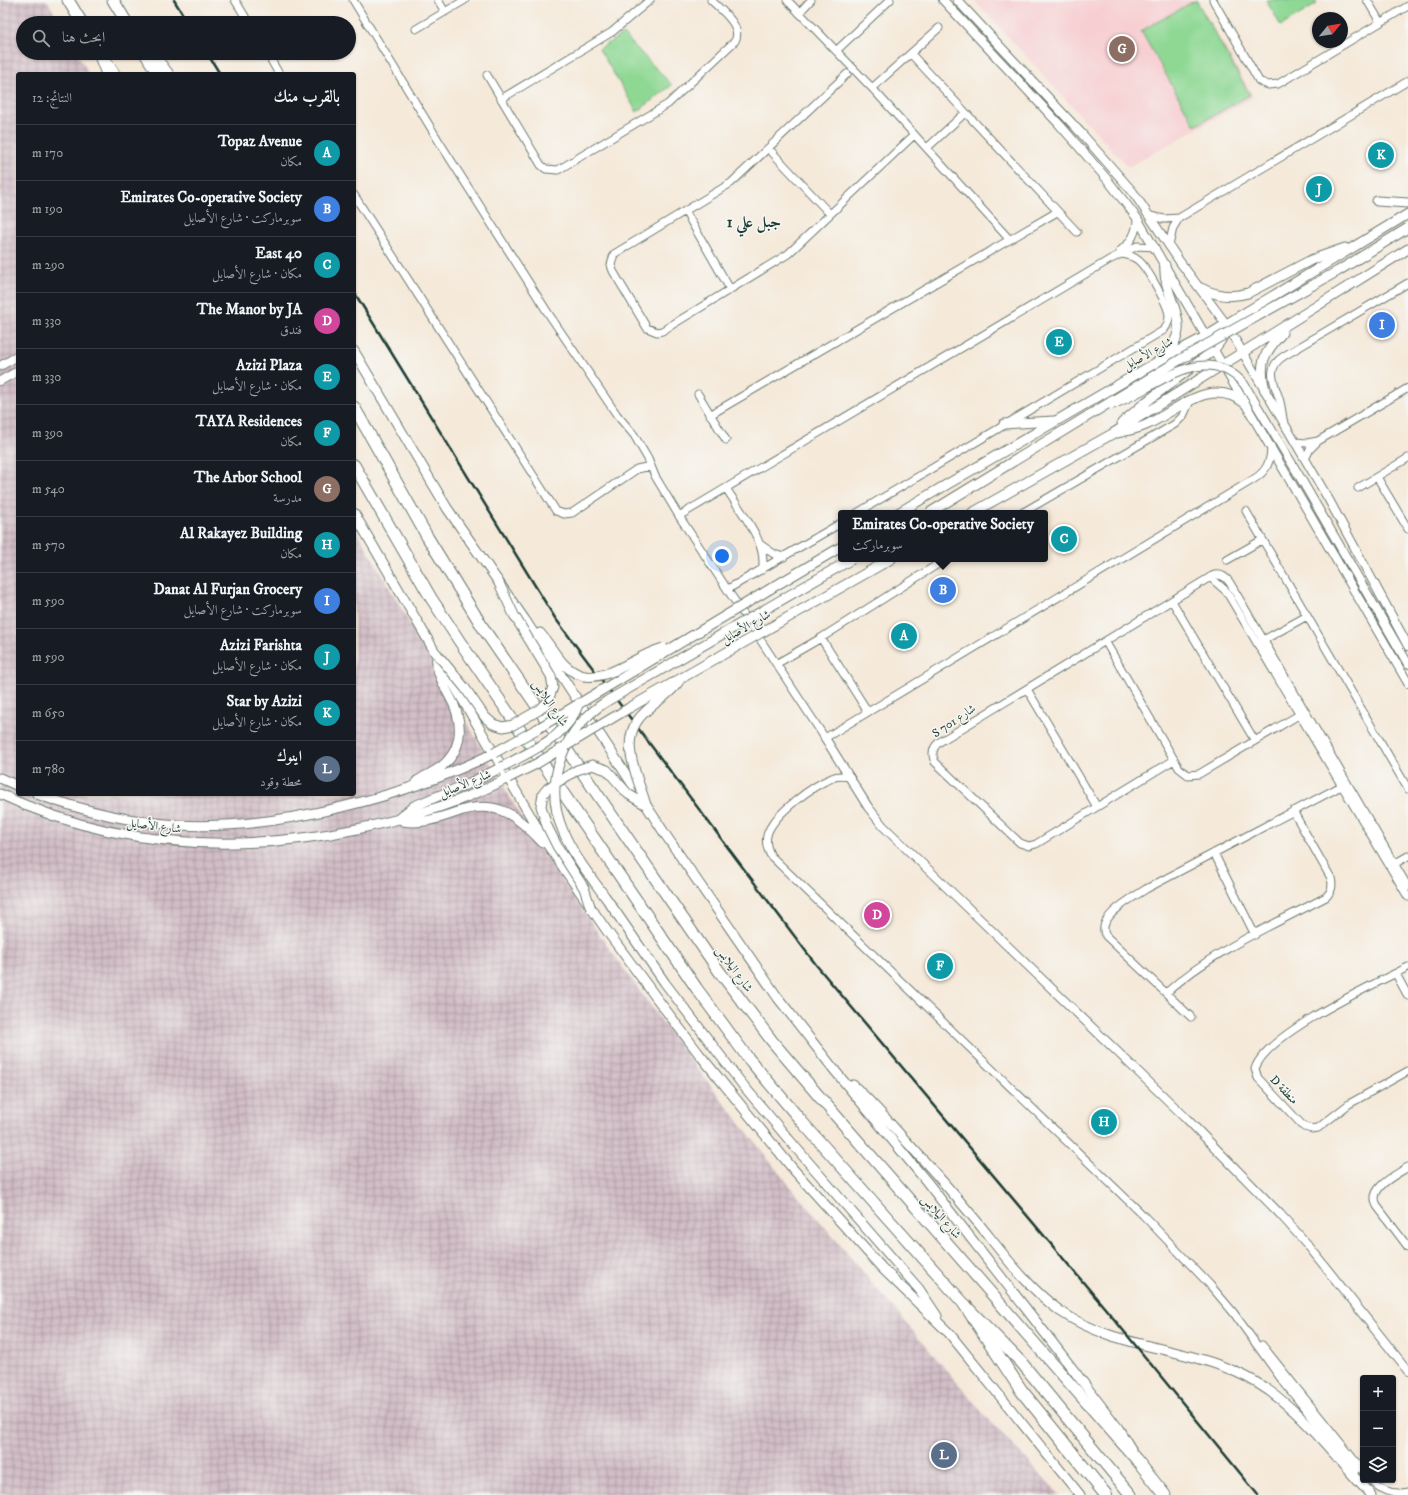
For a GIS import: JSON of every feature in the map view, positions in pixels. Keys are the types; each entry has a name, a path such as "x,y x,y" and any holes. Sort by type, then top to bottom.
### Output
{"highway":[{"path":"68,0 78,16"},
{"path":"113,0 122,16"},
{"path":"105,60 113,72"},
{"path":"149,60 157,72"},
{"name":"شارع اليلايس","path":"356,411 428,538 484,631 719,971 772,1041 823,1101 1165,1495"},
{"path":"356,468 431,598 697,988 748,1058 802,1123 965,1306 1021,1362 1131,1495"},
{"path":"965,1306 1021,1390 1106,1495"}],"main road":[{"path":"100,60 105,72"},
{"path":"158,60 167,72"},
{"path":"1377,201 1408,203"},
{"name":"شارع الأصايل","path":"903,510 1056,420 1159,361 1205,337 1408,214"},
{"path":"934,510 1188,356 1338,271 1408,228"},
{"path":"1201,288 1211,293 1225,296 1242,295 1259,288 1311,260 1358,244"},
{"path":"977,510 1112,434 1408,250"},
{"path":"1159,361 1175,342 1178,331 1177,312 1165,281 1165,265"},
{"path":"1112,434 1141,406 1214,351 1222,340 1226,324"},
{"path":"1265,390 1262,373 1263,359 1270,346 1290,324"},
{"path":"356,354 431,482 525,620 646,805 774,992 836,1072 927,1182 1045,1333 1118,1428 1136,1460"},
{"path":"1112,434 1130,431 1147,424 1208,393 1218,392 1233,396 1246,404"},
{"path":"1004,424 1056,420"},
{"path":"356,516 508,778 559,861 591,909 700,1055 793,1169 882,1268 941,1323 1080,1495"},
{"name":"شارع الأصايل","path":"43,796 81,809 132,820 180,825 217,825 266,821 310,813 408,788 458,770 494,753 838,549"},
{"path":"847,562 598,706 576,728 565,747 558,767 555,788 556,810 562,830 569,843 665,983 742,1084 930,1302 941,1323"},
{"name":"شارع الأصايل","path":"0,794 44,813 104,831 150,839 205,843 270,842 339,832 398,820 469,797 508,778 596,729 682,676 885,562"},
{"path":"437,654 461,682 485,718 493,724 503,727 513,725 539,710 547,703 553,688 552,676 514,615 498,581"},
{"path":"525,620 540,634 564,666 584,676 595,677 606,675 641,656 672,646"},
{"path":"408,788 445,764 453,754 459,737 460,725 458,713 439,675 436,665 437,654"},
{"path":"646,805 629,753 631,733 641,715 666,696 682,676"},
{"path":"398,820 414,806 470,783 502,767 559,734 569,723 579,703"},
{"path":"591,909 584,888 557,846 547,826 542,810 543,794 551,786 577,770 592,765 607,770 628,794 646,805"},
{"path":"0,778 16,785"},
{"path":"398,820 421,822 474,807 496,809 509,813 521,821 559,861"},
{"path":"836,1072 870,1101 954,1195 1021,1276 1048,1301 1074,1319 1103,1333 1223,1366 1261,1385 1295,1411 1372,1495"}],"street":[{"path":"235,0 245,16"},
{"path":"353,0 440,143 548,313 618,415 634,435 655,476 679,516 825,738 868,807 883,826 1188,1120 1280,1214 1307,1244 1408,1371"},
{"path":"438,0 445,12"},
{"path":"416,29 465,0"},
{"path":"501,99 612,32 650,0"},
{"path":"487,75 541,165 552,170 564,167 668,104 735,41 737,34 735,26 711,0"},
{"path":"787,0 872,88 1010,240"},
{"path":"799,13 811,0"},
{"path":"836,51 890,0"},
{"path":"943,0 1058,124 1106,178 1137,218 1408,683"},
{"path":"957,0 1082,134 1133,192 1169,246 1201,288 1244,353 1329,500 1408,646"},
{"path":"1213,0 1259,81 1268,86 1278,84 1408,6"},
{"path":"1367,0 1380,22"},
{"path":"872,88 939,28"},
{"path":"911,54 1077,232"},
{"path":"271,60 278,72"},
{"path":"847,74 769,149 731,183 618,250 611,260 613,271 645,324 652,331 662,330 788,254 914,135"},
{"path":"1150,216 1164,219 1179,218 1408,81"},
{"path":"927,148 966,113"},
{"path":"769,149 830,214"},
{"path":"356,198 556,511 564,514 572,513 637,469 651,466"},
{"path":"685,211 730,289"},
{"path":"710,414 1057,212"},
{"path":"1109,260 1131,241 1135,232 1137,218"},
{"path":"1169,246 1173,228 1179,218"},
{"path":"679,516 1109,260 1137,246 1154,247"},
{"path":"862,510 1004,424 1160,334 1169,322 1168,310 1143,264 1136,258 1122,254"},
{"path":"1283,422 1280,401 1272,380 1272,370 1275,363 1284,356 1408,283"},
{"path":"0,366 16,357"},
{"path":"1103,407 1132,396 1186,368 1200,365 1221,368 1234,374 1244,384 1297,472 1408,664"},
{"path":"0,381 16,372"},
{"path":"1305,459 1310,449 1318,441 1408,388"},
{"path":"698,394 726,440"},
{"path":"1027,510 1175,424 1183,416 1190,401"},
{"path":"1295,442 1307,443 1318,441"},
{"path":"825,738 1254,479 1266,469 1271,454 1271,446"},
{"path":"1358,488 1408,458"},
{"path":"1377,477 1408,529"},
{"path":"726,488 761,545 764,560 762,570"},
{"path":"1246,512 1408,789"},
{"path":"728,589 838,525"},
{"path":"1227,560 1262,540"},
{"path":"761,545 774,554 784,557"},
{"path":"776,664 821,638 941,562"},
{"name":"S 701 شارع","path":"1174,760 1034,846 1025,846 935,762 933,753 938,743 1210,577 1218,574 1227,579 1260,642"},
{"path":"1172,601 1255,741"},
{"path":"1307,616 1260,642 1344,784 1408,897"},
{"path":"821,638 868,712"},
{"path":"1105,641 1182,772 1193,775 1199,774 1302,713"},
{"path":"1027,689 1097,807"},
{"path":"850,777 837,776 818,785 783,814 768,833 767,843 772,856 1143,1215 1210,1285 1372,1495"},
{"path":"1191,1017 1106,936 1104,925 1115,911 1135,896 1344,784"},
{"path":"1344,784 1408,887"},
{"path":"1166,993 1201,964 1326,897 1332,889 1331,878 1293,811"},
{"path":"1214,853 1255,935"},
{"path":"1394,864 1408,856"},
{"name":"D منطقة","path":"1408,967 1325,1010 1292,1030 1258,1062 1255,1072 1258,1078 1304,1127 1312,1129 1321,1126 1348,1104 1408,1071"},
{"path":"1396,974 1408,996"},
{"path":"1408,1167 1377,1189 1374,1198 1377,1206 1408,1246"},
{"path":"1253,1339 1269,1353 1360,1467"},
{"path":"1374,1483 1381,1489 1388,1492 1408,1492"}],"shaded area":[{"path":"0,0 47,0 56,16 16,16 16,60 81,60 88,72 16,72 16,796 356,796 356,529 534,839 608,947 680,1046 780,1174 982,1412 1060,1495 0,1495"},
{"path":"974,0 1197,0 1254,97 1128,167"}],"green space":[{"path":"1196,0 1250,95 1195,126 1141,31"},
{"path":"1266,0 1315,0 1317,4 1281,26"},
{"path":"623,34 672,85 637,112 599,49"}],"railway":[{"path":"174,0 184,16"},
{"path":"211,60 219,72"},
{"path":"356,295 555,618 817,966 1109,1313 1258,1495"}],"place":[{"name":"The Arbor School","path":"1122,49"},
{"name":"Star by Azizi","path":"1381,155"},
{"name":"Azizi Farishta","path":"1319,189"},
{"name":"Danat Al Furjan Grocery","path":"1382,325"},
{"name":"Azizi Plaza","path":"1059,342"},
{"name":"East 40","path":"1064,539"},
{"name":"Emirates Co-operative Society","path":"943,590"},
{"name":"Topaz Avenue","path":"904,636"},
{"name":"The Manor by JA","path":"877,915"},
{"name":"TAYA Residences","path":"940,966"},
{"name":"Al Rakayez Building","path":"1104,1122"},
{"name":"اينوك","path":"944,1455"}],"district":[{"name":"جبل علي 1","path":"754,222"}]}
